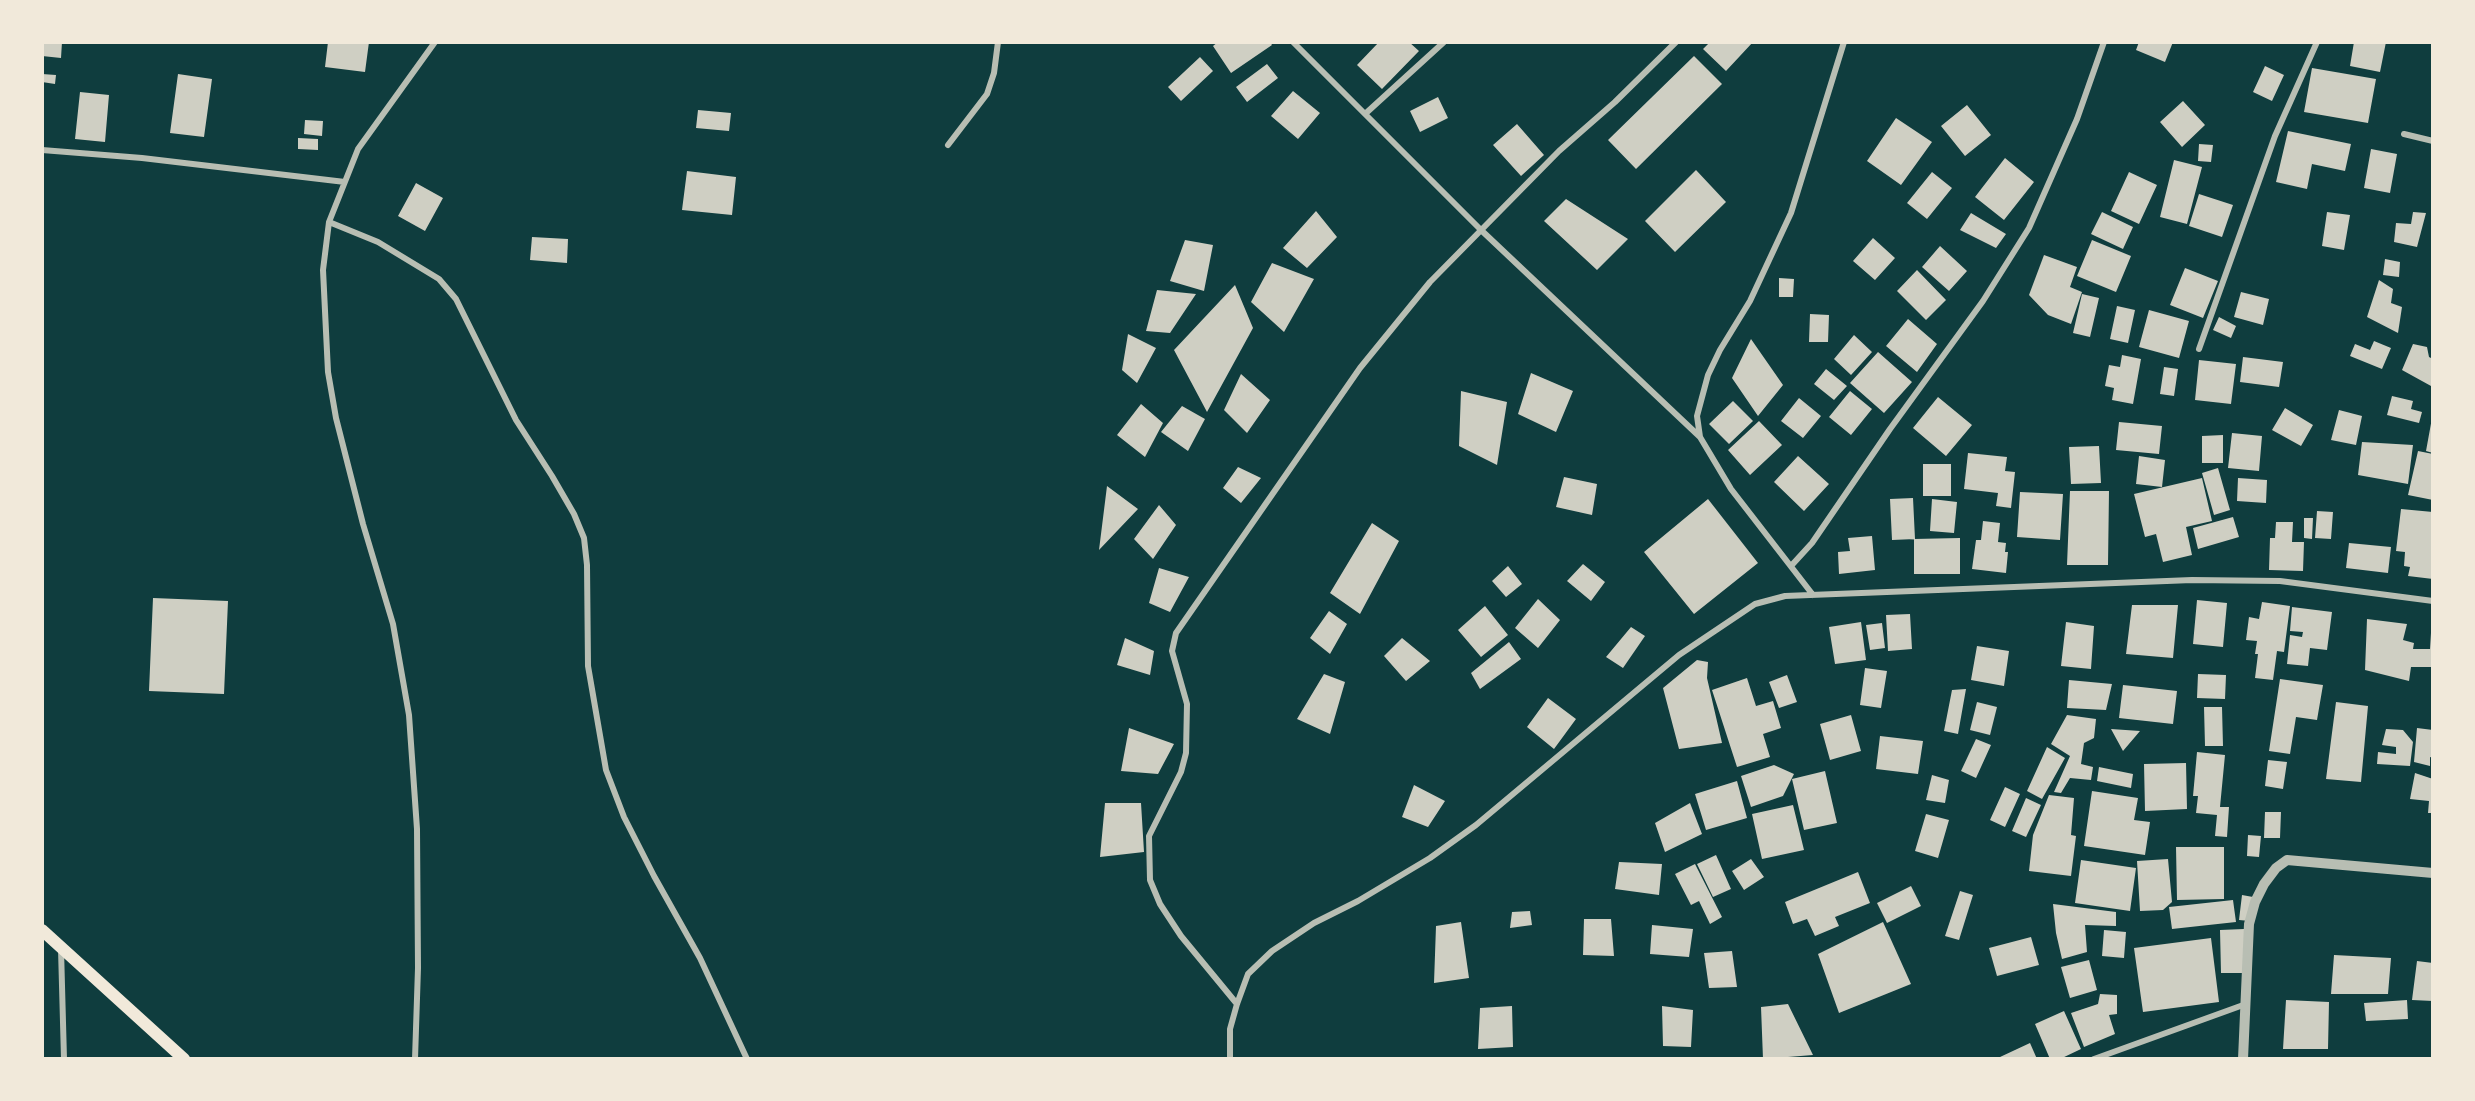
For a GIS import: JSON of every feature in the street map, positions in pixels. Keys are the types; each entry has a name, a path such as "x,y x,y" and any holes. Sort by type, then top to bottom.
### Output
{"main road":[{"path":"42,930 184,1059"}],"street":[{"path":"415,1059 418,968 417,828 409,715 393,624 363,524 336,418 328,372 323,270 329,222 358,149 435,42"},
{"path":"948,145 987,94 994,73 998,42"},
{"path":"1293,42 1481,230 1700,438 1731,489 1814,595"},
{"path":"1365,114 1444,42"},
{"path":"1237,1004 1206,970 1180,936 1160,904 1150,880 1149,836 1181,772 1186,753 1187,704 1172,651 1176,633 1360,368 1430,282 1558,151 1615,102 1676,42"},
{"path":"1700,438 1696,416 1708,375 1720,350 1750,302 1791,213 1844,42"},
{"path":"1791,566 1812,543 1890,429 1977,310 2029,228 2077,119 2104,42"},
{"path":"2199,349 2276,136 2317,42"},
{"path":"2404,134 2433,141"},
{"path":"42,150 142,158 345,182"},
{"path":"329,222 378,242 439,279 456,299 516,420 574,514 584,538 587,565 588,666 606,770 624,817 700,958 747,1059"},
{"path":"1230,1059 1230,1029 1248,974 1272,951 1314,923 1358,901 1430,858 1476,825 1679,655 1755,604 1785,596 2226,580 2280,581 2433,601"},
{"path":"2243,1059 2249,924 2255,902 2264,884 2276,868 2287,860 2433,873"},
{"path":"61,946 64,1059"},
{"path":"2094,1059 2246,1004"}],"building":[{"path":"42,42 62,42 61,58 42,56"},
{"path":"328,42 369,42 365,72 325,67"},
{"path":"1218,42 1270,42 1272,45 1231,73 1213,46"},
{"path":"1379,42 1409,42 1419,51 1382,89 1357,65"},
{"path":"1710,42 1753,42 1726,71 1703,49"},
{"path":"2139,42 2173,42 2165,62 2136,50"},
{"path":"2354,42 2386,42 2380,72 2350,66"},
{"path":"1694,56 1722,84 1636,169 1608,140"},
{"path":"1200,57 1213,71 1181,101 1168,87"},
{"path":"1267,64 1278,78 1247,102 1236,87"},
{"path":"2265,66 2284,75 2272,101 2253,92"},
{"path":"2312,68 2376,79 2368,123 2304,112"},
{"path":"42,74 56,75 55,84 42,82"},
{"path":"178,74 212,79 204,137 170,133"},
{"path":"1293,91 1320,113 1298,139 1271,116"},
{"path":"80,92 109,95 105,142 75,139"},
{"path":"1438,97 1448,118 1420,132 1410,111"},
{"path":"2183,101 2205,125 2182,147 2160,122"},
{"path":"1967,105 1991,135 1965,156 1941,126"},
{"path":"698,110 731,113 729,131 696,128"},
{"path":"1896,118 1932,142 1901,185 1867,161"},
{"path":"305,120 323,121 322,136 304,134"},
{"path":"1517,124 1544,155 1521,176 1493,145"},
{"path":"2288,131 2351,144 2345,171 2312,164 2307,189 2276,182"},
{"path":"298,138 318,139 318,150 298,149"},
{"path":"2199,144 2213,145 2211,162 2198,161"},
{"path":"2371,149 2397,154 2390,193 2364,188"},
{"path":"2005,158 2034,182 2004,220 1975,197"},
{"path":"2174,160 2202,167 2187,224 2160,217"},
{"path":"1696,170 1726,202 1675,252 1645,221"},
{"path":"687,171 736,177 732,215 682,210"},
{"path":"1932,172 1952,188 1927,219 1907,203"},
{"path":"2129,172 2157,185 2139,224 2111,211"},
{"path":"416,183 443,198 425,231 398,216"},
{"path":"2199,194 2233,205 2222,237 2189,226"},
{"path":"1566,199 1628,239 1597,270 1544,221"},
{"path":"1316,211 1337,237 1307,268 1283,248"},
{"path":"2102,212 2133,227 2123,249 2091,234"},
{"path":"2327,212 2350,215 2344,250 2322,246"},
{"path":"2413,212 2426,213 2417,247 2394,242 2396,223 2411,224"},
{"path":"1971,213 2006,234 1996,248 1960,230"},
{"path":"532,237 568,239 567,263 530,260"},
{"path":"1873,238 1895,258 1875,280 1853,261"},
{"path":"1185,240 1213,245 1204,291 1170,281"},
{"path":"2092,240 2131,256 2116,292 2077,276"},
{"path":"1940,246 1967,271 1949,291 1922,267"},
{"path":"2044,255 2077,267 2070,287 2082,292 2071,324 2048,315 2029,295"},
{"path":"2385,259 2400,262 2399,277 2383,275"},
{"path":"1272,263 1314,279 1284,332 1251,302"},
{"path":"2185,268 2218,281 2203,318 2170,305"},
{"path":"1917,270 1946,300 1926,320 1897,291"},
{"path":"1779,278 1794,279 1793,297 1779,297"},
{"path":"2379,280 2393,289 2391,303 2402,307 2398,333 2367,317"},
{"path":"1235,285 1253,328 1207,412 1174,350"},
{"path":"1157,290 1196,294 1170,333 1146,331"},
{"path":"2241,292 2269,299 2263,325 2234,317"},
{"path":"2082,294 2099,298 2090,337 2073,333"},
{"path":"2117,306 2135,310 2128,343 2110,339"},
{"path":"2149,310 2189,321 2179,358 2139,347"},
{"path":"1810,314 1829,315 1828,342 1809,342"},
{"path":"2219,317 2236,326 2231,338 2213,330"},
{"path":"1908,319 1937,344 1917,372 1886,346"},
{"path":"1128,334 1156,348 1137,383 1122,370"},
{"path":"1854,335 1872,352 1851,375 1834,359"},
{"path":"1751,339 1783,385 1758,416 1732,378"},
{"path":"2374,341 2391,348 2382,369 2350,356 2355,344 2370,350"},
{"path":"2413,344 2427,347 2429,357 2433,359 2431,386 2402,370"},
{"path":"1878,352 1912,382 1884,413 1850,383"},
{"path":"2122,355 2141,359 2133,404 2112,400 2114,388 2105,386 2109,365 2120,367"},
{"path":"2243,357 2283,362 2279,387 2240,382"},
{"path":"2199,360 2236,364 2231,404 2195,400"},
{"path":"2164,367 2178,369 2174,396 2160,394"},
{"path":"1826,369 1847,386 1834,400 1814,384"},
{"path":"1531,373 1573,391 1556,432 1518,414"},
{"path":"1241,374 1270,400 1247,433 1224,410"},
{"path":"1461,391 1507,402 1497,465 1459,446"},
{"path":"1850,391 1872,409 1851,435 1829,417"},
{"path":"2392,396 2413,401 2411,409 2422,412 2419,423 2387,415"},
{"path":"1938,397 1972,425 1946,456 1913,428"},
{"path":"1799,398 1821,416 1803,438 1781,421"},
{"path":"1733,401 1753,421 1729,444 1709,424"},
{"path":"1141,404 1163,423 1145,457 1117,435"},
{"path":"1182,406 1205,419 1188,451 1161,432"},
{"path":"2285,408 2313,425 2301,446 2272,430"},
{"path":"2339,410 2362,416 2356,445 2331,440"},
{"path":"2433,419 2433,453 2426,451"},
{"path":"1759,421 1782,445 1750,475 1728,450"},
{"path":"2119,422 2162,426 2159,454 2116,450"},
{"path":"2232,433 2262,436 2259,471 2228,468"},
{"path":"2223,435 2223,463 2202,463 2202,436"},
{"path":"2362,442 2413,445 2408,484 2358,475"},
{"path":"2099,446 2101,483 2071,484 2069,447"},
{"path":"2418,451 2433,454 2433,500 2408,495"},
{"path":"1968,453 2007,457 2005,471 2015,472 2011,508 1996,506 1998,493 1964,489"},
{"path":"1798,456 1829,484 1804,511 1774,482"},
{"path":"2139,456 2165,460 2162,487 2136,484"},
{"path":"1923,464 1951,464 1951,496 1923,496"},
{"path":"1238,467 1261,478 1241,503 1223,488"},
{"path":"2218,468 2230,510 2214,515 2202,473"},
{"path":"1564,477 1597,484 1592,515 1556,507"},
{"path":"2202,478 2212,521 2186,527 2192,555 2163,562 2156,534 2145,537 2134,494"},
{"path":"2238,478 2267,480 2266,503 2237,501"},
{"path":"1107,486 1138,509 1099,550"},
{"path":"2070,491 2109,491 2108,565 2067,565"},
{"path":"2020,492 2063,494 2060,540 2017,537"},
{"path":"1913,498 1915,539 1892,540 1890,499"},
{"path":"1708,499 1758,563 1694,614 1644,552"},
{"path":"1932,499 1957,502 1954,533 1930,531"},
{"path":"1159,505 1176,525 1153,559 1134,539"},
{"path":"2401,509 2433,512 2433,579 2408,576 2410,567 2404,566 2405,552 2396,551"},
{"path":"2317,511 2333,512 2331,539 2315,538"},
{"path":"2233,517 2239,537 2198,549 2193,528"},
{"path":"2304,518 2313,518 2312,539 2304,538"},
{"path":"1983,521 2000,523 1998,542 2006,543 2005,552 2008,552 2006,573 1972,569 1976,540 1981,540"},
{"path":"2276,522 2293,522 2292,542 2304,542 2303,571 2269,570 2270,538 2275,538"},
{"path":"1372,523 1399,541 1360,614 1330,593"},
{"path":"1872,536 1875,570 1839,574 1838,552 1850,551 1848,538"},
{"path":"1960,538 1960,574 1914,574 1914,539"},
{"path":"2349,543 2391,547 2388,573 2346,568"},
{"path":"1583,564 1605,582 1591,601 1567,581"},
{"path":"1508,566 1522,584 1506,597 1492,581"},
{"path":"1159,568 1189,577 1170,612 1149,603"},
{"path":"153,598 228,601 224,694 149,691"},
{"path":"1538,599 1560,620 1538,648 1515,628"},
{"path":"2197,600 2227,603 2223,647 2193,644"},
{"path":"2262,602 2290,606 2284,652 2277,651 2273,680 2255,678 2257,641 2246,640 2249,617 2259,619"},
{"path":"2132,605 2178,605 2173,658 2126,654"},
{"path":"1485,606 1508,635 1481,657 1458,630"},
{"path":"2292,607 2332,612 2327,650 2310,648 2308,666 2287,664 2290,635 2302,637 2303,632 2290,631"},
{"path":"1329,611 1347,624 1330,654 1310,638"},
{"path":"1910,614 1912,649 1888,651 1886,615"},
{"path":"2367,619 2407,624 2403,640 2414,643 2413,649 2430,649 2431,633 2433,634 2433,667 2411,667 2409,681 2365,670"},
{"path":"1861,622 1866,660 1835,664 1829,627"},
{"path":"2066,622 2094,626 2091,669 2061,666"},
{"path":"1882,623 1885,648 1870,650 1866,625"},
{"path":"1631,627 1645,636 1623,668 1606,657"},
{"path":"1125,638 1154,651 1150,675 1117,665"},
{"path":"1402,638 1430,661 1406,681 1384,656"},
{"path":"1509,642 1521,659 1480,689 1471,673"},
{"path":"1977,646 2009,651 2004,686 1971,680"},
{"path":"1697,660 1708,662 1707,678 1722,743 1679,749 1663,688"},
{"path":"1865,668 1887,671 1881,708 1860,705"},
{"path":"1324,674 1345,682 1330,734 1297,719"},
{"path":"2198,674 2226,675 2225,699 2197,698"},
{"path":"1787,675 1797,702 1779,708 1769,682"},
{"path":"1747,678 1756,706 1773,701 1781,728 1763,734 1770,757 1737,767 1712,690"},
{"path":"2280,679 2323,685 2317,720 2296,717 2290,754 2269,751"},
{"path":"2069,680 2112,684 2106,710 2067,708"},
{"path":"2123,685 2177,691 2173,724 2119,718"},
{"path":"1966,689 1958,734 1944,731 1952,690"},
{"path":"1548,698 1576,719 1554,749 1527,727"},
{"path":"1977,702 1997,707 1990,735 1970,730"},
{"path":"2336,702 2368,706 2361,782 2326,779"},
{"path":"2204,707 2222,707 2223,746 2205,746"},
{"path":"1851,715 1861,751 1830,760 1820,724"},
{"path":"2067,715 2096,719 2094,738 2084,743 2081,764 2093,767 2091,780 2070,778 2061,793 2054,792 2070,756 2051,744"},
{"path":"1129,728 1174,744 1158,774 1121,771"},
{"path":"2417,728 2433,730 2433,758 2430,757 2430,766 2414,762"},
{"path":"2111,729 2140,731 2123,751"},
{"path":"2386,729 2403,730 2413,742 2410,766 2377,764 2378,752 2396,754 2396,747 2382,745"},
{"path":"1880,736 1923,741 1918,774 1876,769"},
{"path":"1976,739 1991,745 1976,778 1961,771"},
{"path":"2047,747 2065,758 2042,799 2027,791"},
{"path":"2197,752 2225,755 2220,807 2229,807 2227,837 2215,836 2217,815 2196,813 2198,796 2193,796"},
{"path":"2268,760 2287,762 2283,789 2265,786"},
{"path":"2186,763 2187,809 2145,811 2144,764"},
{"path":"1774,765 1794,774 1783,796 1751,807 1741,776"},
{"path":"2099,767 2133,774 2131,788 2097,781"},
{"path":"1825,771 1837,823 1804,830 1792,779"},
{"path":"2415,773 2433,779 2433,813 2428,813 2429,801 2410,799"},
{"path":"1932,775 1949,780 1945,803 1926,800"},
{"path":"1737,781 1747,818 1706,830 1695,794"},
{"path":"1414,785 1445,801 1428,827 1402,817"},
{"path":"2005,787 2020,794 2005,827 1990,820"},
{"path":"2092,791 2138,798 2134,820 2150,822 2145,855 2084,846"},
{"path":"2049,795 2074,798 2071,835 2076,836 2071,876 2029,871 2033,835"},
{"path":"2026,798 2041,805 2026,837 2012,831"},
{"path":"1105,803 1141,803 1144,852 1100,857"},
{"path":"1690,803 1702,834 1665,852 1655,823"},
{"path":"1793,805 1804,850 1762,859 1752,814"},
{"path":"2265,812 2281,812 2280,838 2264,838"},
{"path":"1926,814 1949,820 1938,858 1915,851"},
{"path":"2248,835 2261,836 2259,857 2247,856"},
{"path":"2176,847 2224,847 2224,899 2177,900"},
{"path":"1716,855 1731,889 1713,897 1697,864"},
{"path":"1751,859 1764,877 1744,890 1732,871"},
{"path":"2168,859 2172,902 2163,910 2140,911 2137,861"},
{"path":"2081,860 2136,868 2130,911 2075,903"},
{"path":"1619,862 1662,864 1659,895 1615,889"},
{"path":"1695,864 1722,917 1710,924 1699,901 1691,905 1675,874"},
{"path":"1858,872 1870,903 1835,917 1839,926 1815,936 1807,919 1793,924 1785,902"},
{"path":"1911,886 1921,906 1887,923 1877,903"},
{"path":"1960,891 1973,895 1959,940 1945,936"},
{"path":"2242,895 2253,897 2250,921 2239,920"},
{"path":"2233,900 2236,922 2172,929 2169,907"},
{"path":"2053,904 2116,912 2116,926 2085,925 2087,952 2062,959"},
{"path":"1530,911 1532,925 1510,928 1512,912"},
{"path":"1584,919 1611,919 1614,956 1583,955"},
{"path":"1461,922 1469,978 1434,983 1436,926"},
{"path":"1883,922 1911,984 1839,1013 1818,954"},
{"path":"1652,925 1693,929 1689,957 1650,954"},
{"path":"2244,929 2244,973 2221,973 2220,930"},
{"path":"2104,930 2126,932 2124,958 2102,956"},
{"path":"2031,937 2039,965 1997,976 1989,948"},
{"path":"2211,938 2219,1002 2143,1012 2134,948"},
{"path":"1732,951 1737,987 1709,988 1704,953"},
{"path":"2334,955 2391,958 2388,994 2331,994"},
{"path":"2089,960 2097,990 2070,998 2061,967"},
{"path":"2417,961 2433,963 2433,1001 2412,1000"},
{"path":"2100,994 2117,995 2117,1014 2109,1015 2115,1034 2084,1047 2071,1013 2098,1004"},
{"path":"2286,1000 2329,1002 2328,1049 2283,1049"},
{"path":"2407,1000 2408,1019 2366,1021 2364,1003"},
{"path":"1788,1004 1813,1055 1763,1059 1761,1007"},
{"path":"1512,1006 1513,1047 1478,1049 1480,1008"},
{"path":"1662,1006 1693,1010 1691,1047 1663,1046"},
{"path":"2064,1011 2081,1049 2060,1059 2050,1059 2035,1024"},
{"path":"2030,1043 2037,1059 2001,1059 2000,1057"}]}
